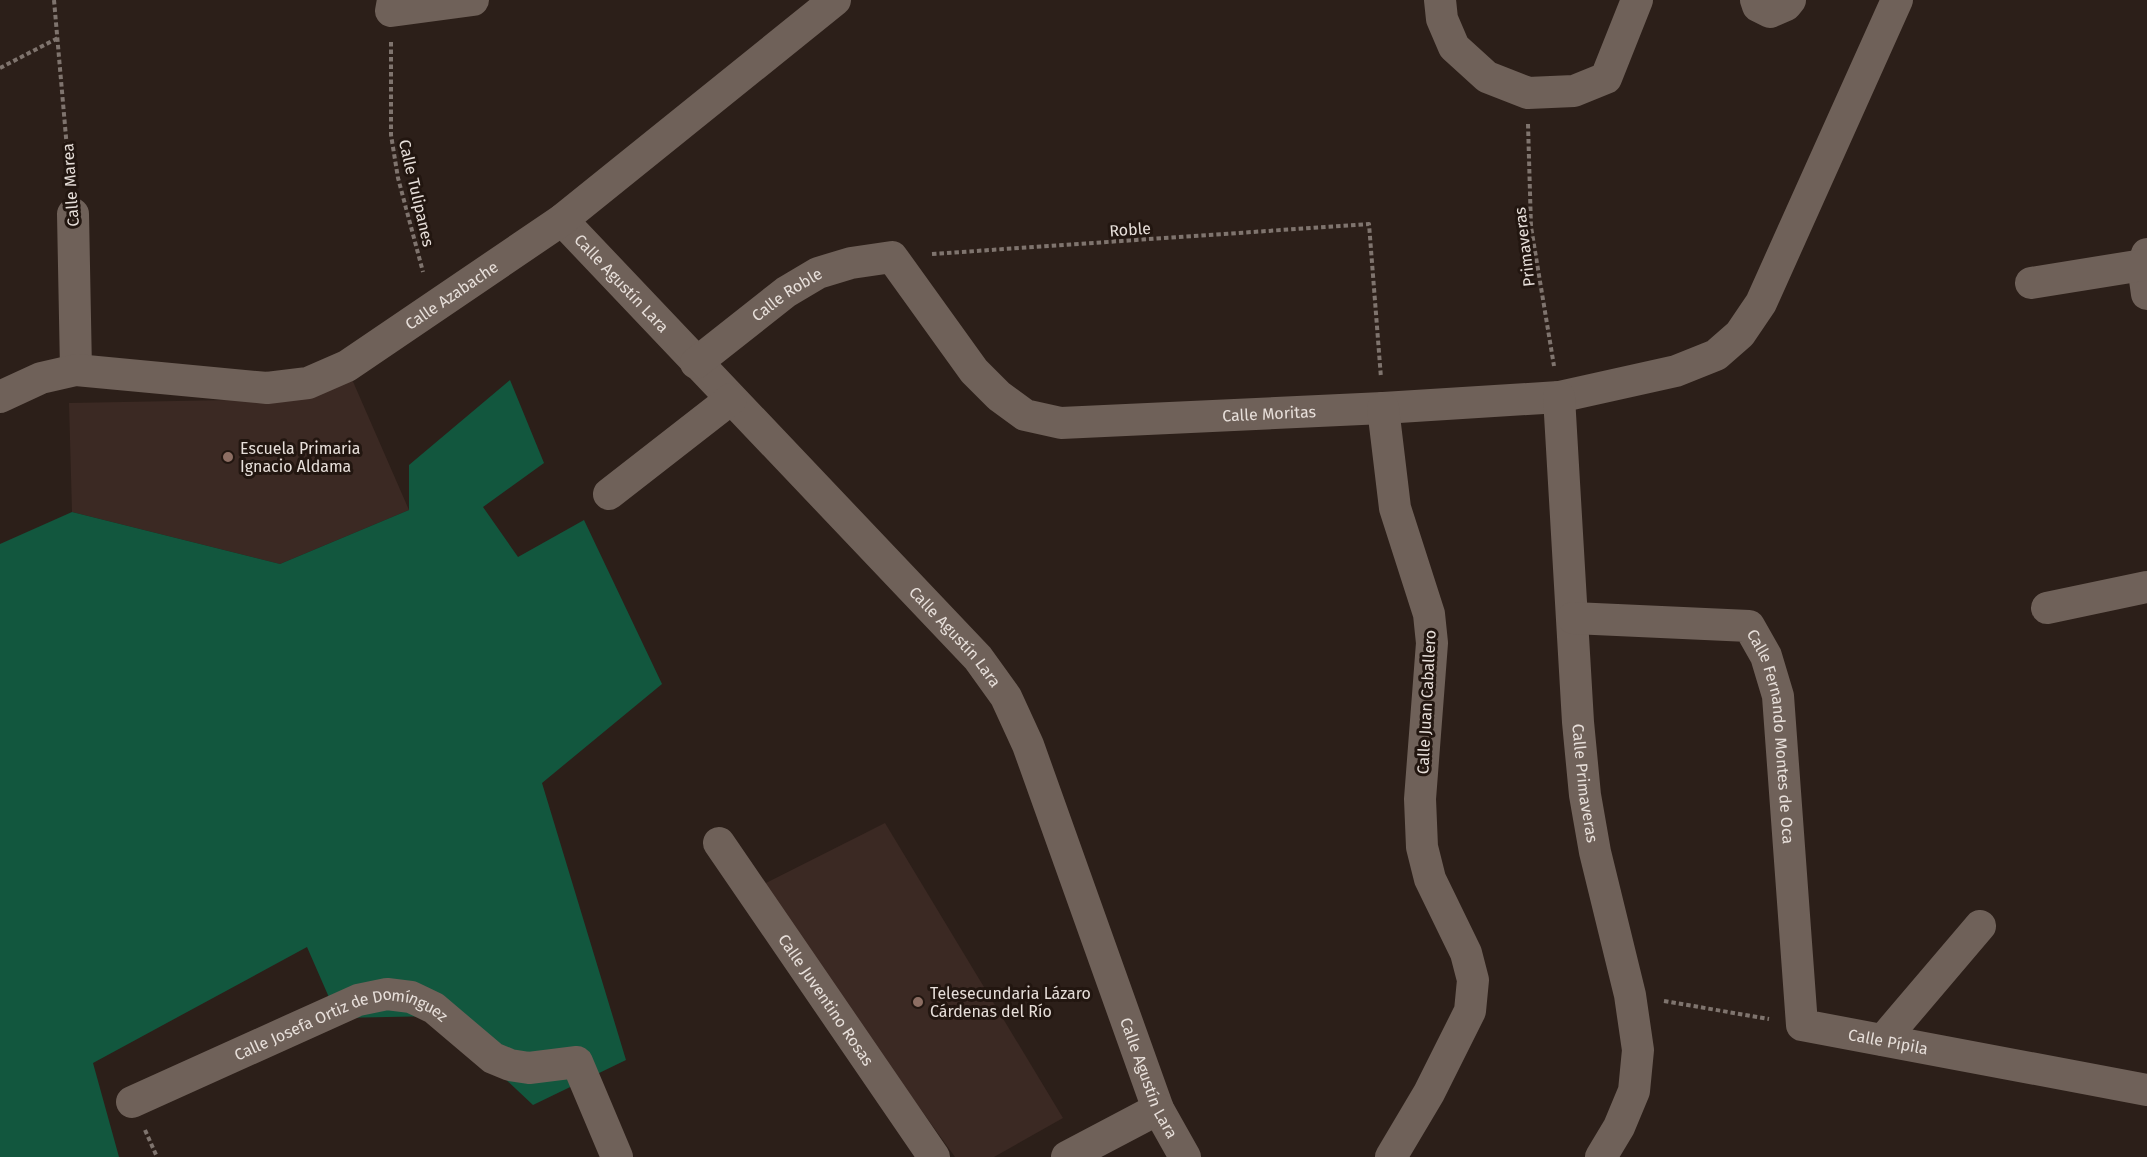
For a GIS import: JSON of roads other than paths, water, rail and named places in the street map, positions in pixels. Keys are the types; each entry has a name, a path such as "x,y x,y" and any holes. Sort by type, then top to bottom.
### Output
{"street":[{"path":"392,5 472,0"},
{"name":"Calle Azabache","path":"0,397 40,378 76,370 267,388 308,383 347,366 562,220 835,0"},
{"path":"1440,0 1442,19 1454,47 1487,77 1528,93 1574,91 1606,78 1637,0"},
{"path":"1756,0 1758,6 1770,12 1790,0"},
{"name":"Calle Moritas","path":"892,257 974,371 999,396 1025,415 1060,423 1383,408 1559,397 1676,371 1716,355 1740,334 1761,303 1897,0"},
{"name":"Calle Marea","path":"73,214 76,370"},
{"name":"Calle Agustín Lara","path":"562,220 978,658 1006,697 1028,745 1158,1108 1185,1157"},
{"name":"Calle Roble","path":"696,363 786,292 818,273 851,263 892,257"},
{"path":"2031,283 2146,271"},
{"name":"Calle Primaveras","path":"1559,397 1578,722 1586,795 1595,852 1630,995 1638,1050 1634,1091 1619,1127 1601,1157"},
{"path":"609,494 731,399"},
{"name":"Calle Juan Caballero","path":"1383,408 1395,508 1429,614 1432,643 1420,799 1422,847 1430,879 1466,952 1473,980 1470,1011 1429,1093 1391,1157"},
{"path":"2047,608 2147,587"},
{"name":"Calle Fernando Montes de Oca","path":"1573,618 1749,626 1766,656 1778,696 1802,1025"},
{"name":"Calle Juventino Rosas","path":"719,843 934,1157"},
{"path":"1883,1040 1980,926"},
{"name":"Calle Josefa Ortiz de Domínguez","path":"132,1102 358,1000 387,994 411,997 434,1008 493,1058 510,1065 529,1068 577,1062 617,1157"},
{"name":"Calle Pípila","path":"1802,1025 2147,1089"},
{"path":"1067,1157 1158,1108"}],"place":[{"name":"Escuela Primaria Ignacio Aldama","path":"228,457"},
{"name":"Telesecundaria Lázaro Cárdenas del Río","path":"918,1002"}]}
